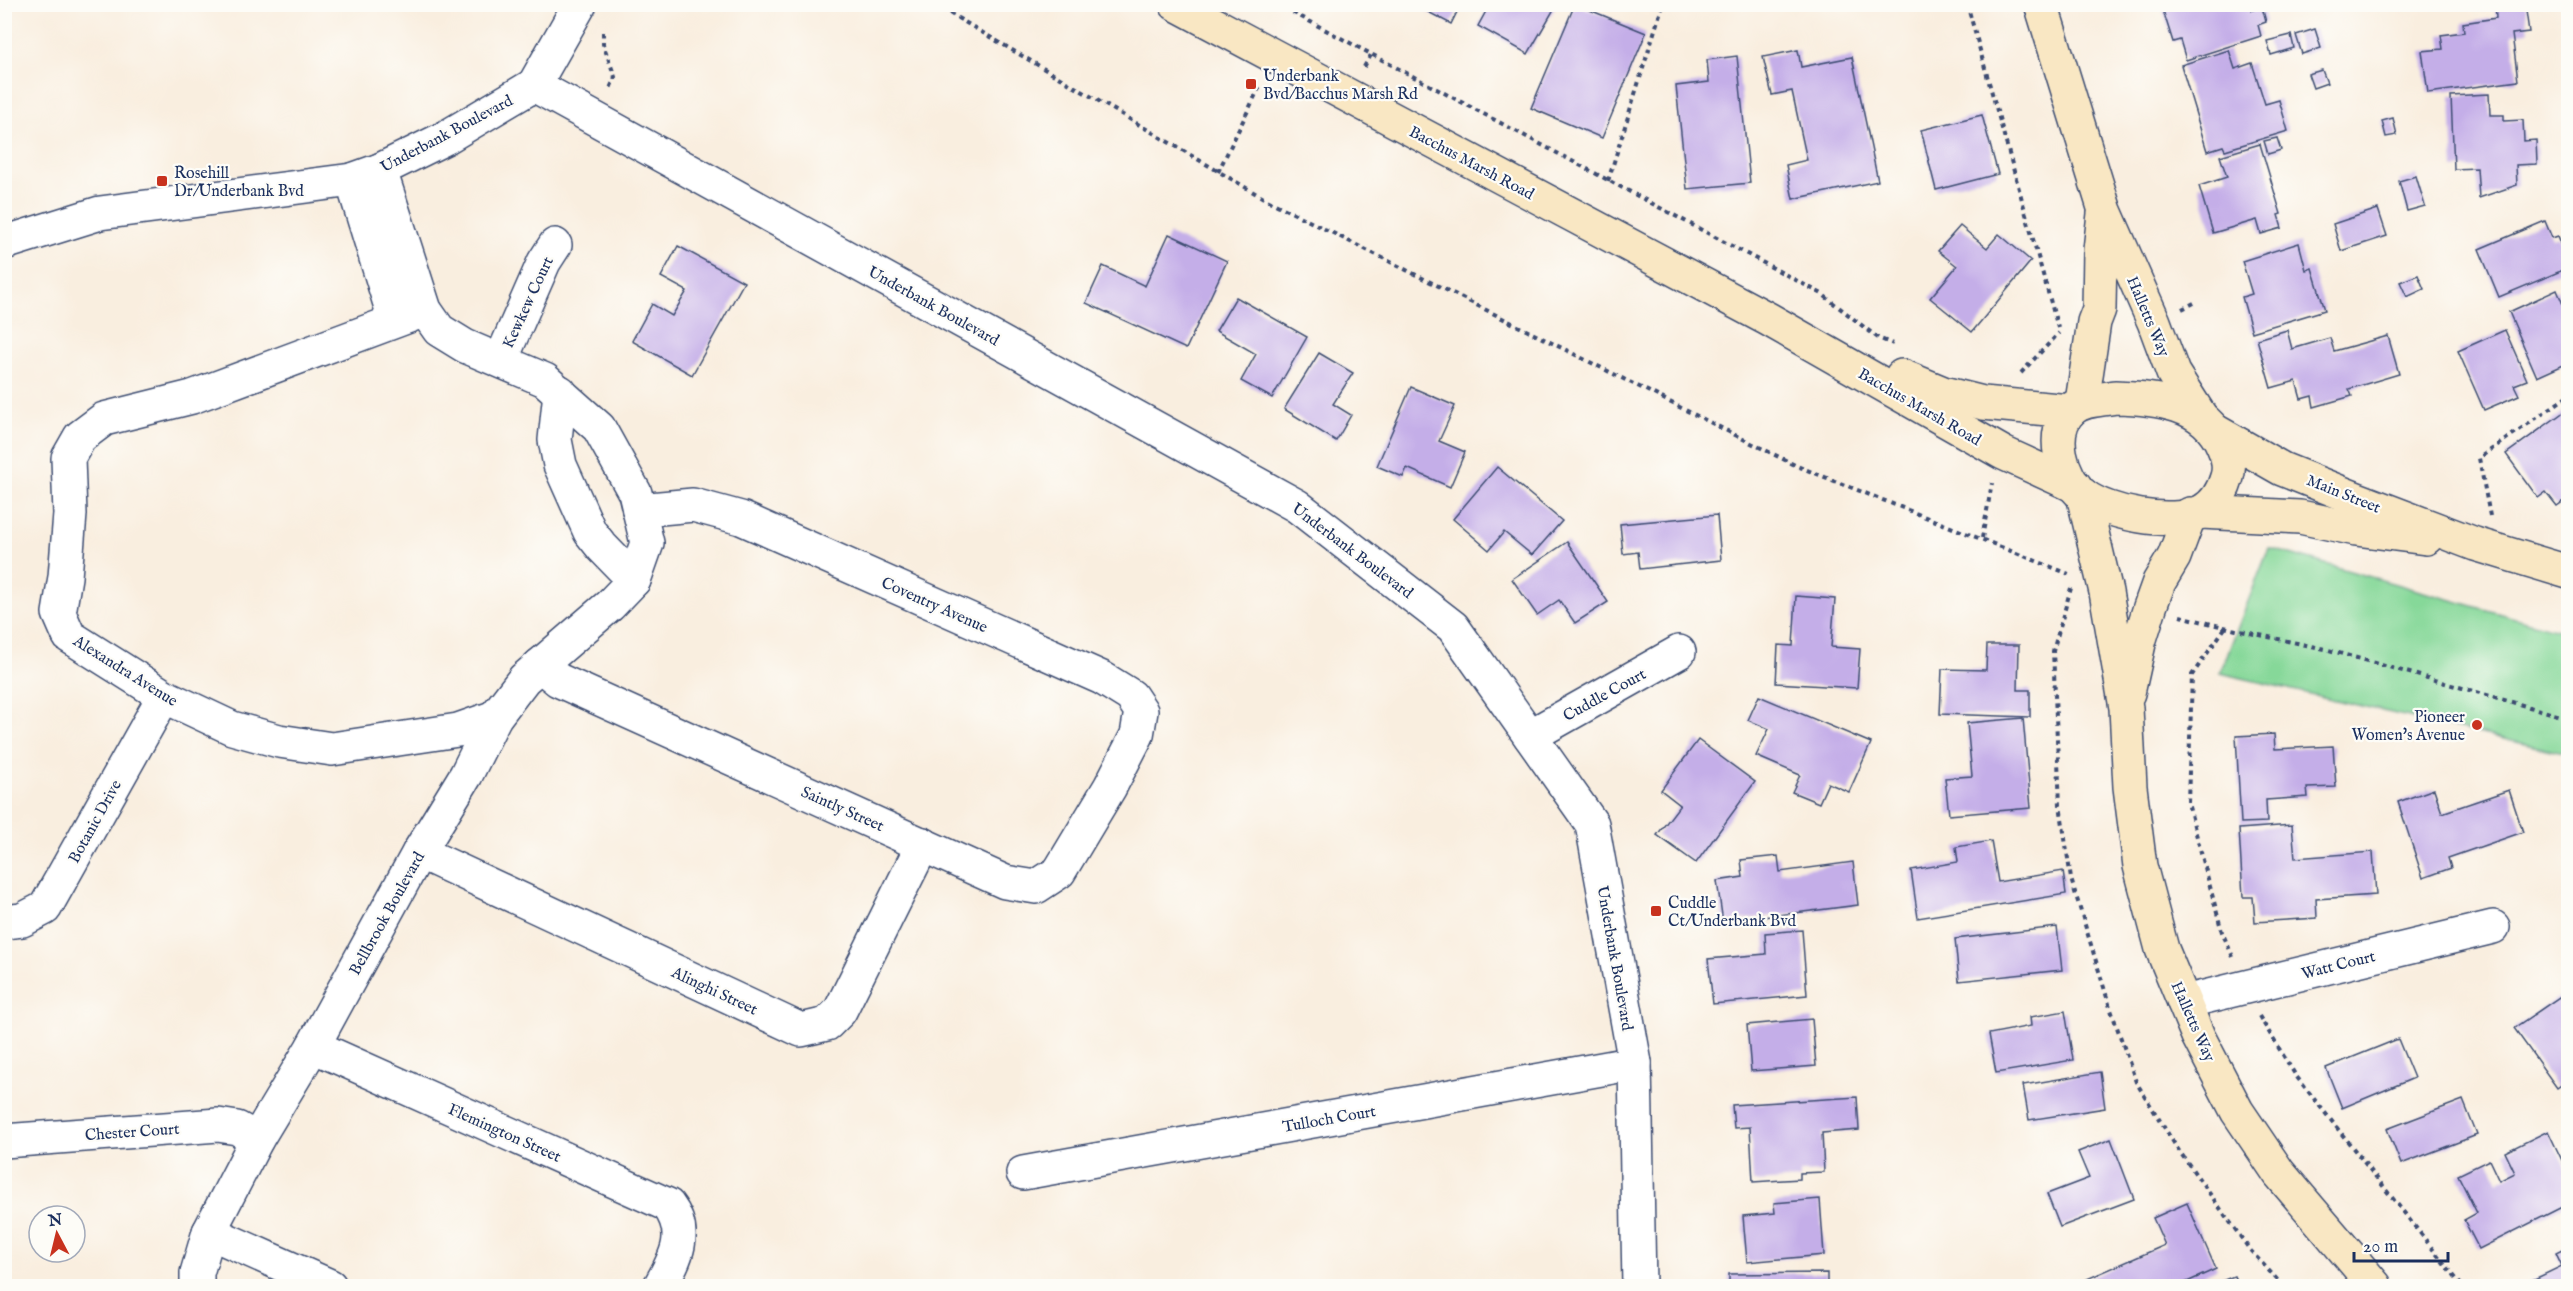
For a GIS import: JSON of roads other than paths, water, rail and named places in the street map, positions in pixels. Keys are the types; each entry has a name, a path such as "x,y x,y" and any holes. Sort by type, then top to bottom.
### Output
{"main road":[{"name":"Bacchus Marsh Road","path":"1176,4 1768,319 2003,453 2079,491"},
{"name":"Halletts Way","path":"2041,4 2105,212 2174,373 2209,425"},
{"name":"Halletts Way","path":"2076,406 2094,322 2099,309 2100,250 2105,212"},
{"name":"Bacchus Marsh Road","path":"1768,319 1943,393 1983,403 2076,406"},
{"path":"2115,397 2147,398 2177,405 2209,425 2227,456 2229,474 2221,495 2196,513 2152,518 2124,513 2079,491 2063,465 2060,446 2061,427 2076,406 2115,397"},
{"name":"Main Street","path":"2209,425 2282,469 2484,535 2568,572"},
{"name":"Halletts Way","path":"2079,491 2105,588 2126,708 2130,788 2140,866 2162,949 2198,1036 2243,1120 2279,1173 2375,1287"},
{"name":"Halletts Way","path":"2126,708 2140,639 2150,607 2196,513"},
{"name":"Main Street","path":"2196,513 2300,517 2356,529 2484,535"}],"street":[{"name":"Underbank Boulevard","path":"4,243 100,213 366,175 445,138 534,85 592,13"},
{"name":"Underbank Boulevard","path":"534,85 1298,506 1454,627 1592,824 1635,1063 1640,1287"},
{"name":"Bellbrook Boulevard","path":"197,1287 197,1273 209,1232 256,1139 313,1046 419,852 466,775 495,717 524,679 610,605 634,580 647,543 635,493 599,428 545,380 465,346 439,330 425,310 366,175"},
{"path":"366,175 395,320"},
{"name":"Kewkew Court","path":"501,360 544,262 555,244"},
{"name":"Alexandra Avenue","path":"425,310 192,397 104,419 80,437 68,458 70,514 65,577 59,613 69,636 164,696 232,728 279,741 332,749 458,730 495,717"},
{"path":"560,392 555,440 560,465 590,532 634,580"},
{"name":"Coventry Avenue","path":"639,510 693,505 741,518 1102,678 1131,696 1141,711 1137,735 1110,787"},
{"name":"Cuddle Court","path":"1530,736 1679,652"},
{"name":"Saintly Street","path":"540,665 558,680 1005,882 1036,887 1059,872 1110,787"},
{"name":"Botanic Drive","path":"4,922 21,920 45,908 164,696"},
{"name":"Alinghi Street","path":"419,852 801,1030 827,1024 840,1011 923,844"},
{"name":"Watt Court","path":"2184,1002 2493,927"},
{"name":"Flemington Street","path":"313,1046 668,1206 676,1215 681,1234 676,1257 660,1287"},
{"name":"Tulloch Court","path":"1023,1173 1635,1063"},
{"name":"Chester Court","path":"4,1141 218,1125 237,1128 256,1139"},
{"path":"209,1232 330,1287"}],"place":[{"name":"Underbank Bvd/Bacchus Marsh Rd","path":"1251,84"},
{"name":"Rosehill Dr/Underbank Bvd","path":"162,181"},
{"name":"Pioneer Women's Avenue","path":"2477,725"},
{"name":"Cuddle Ct/Underbank Bvd","path":"1656,911"}]}
